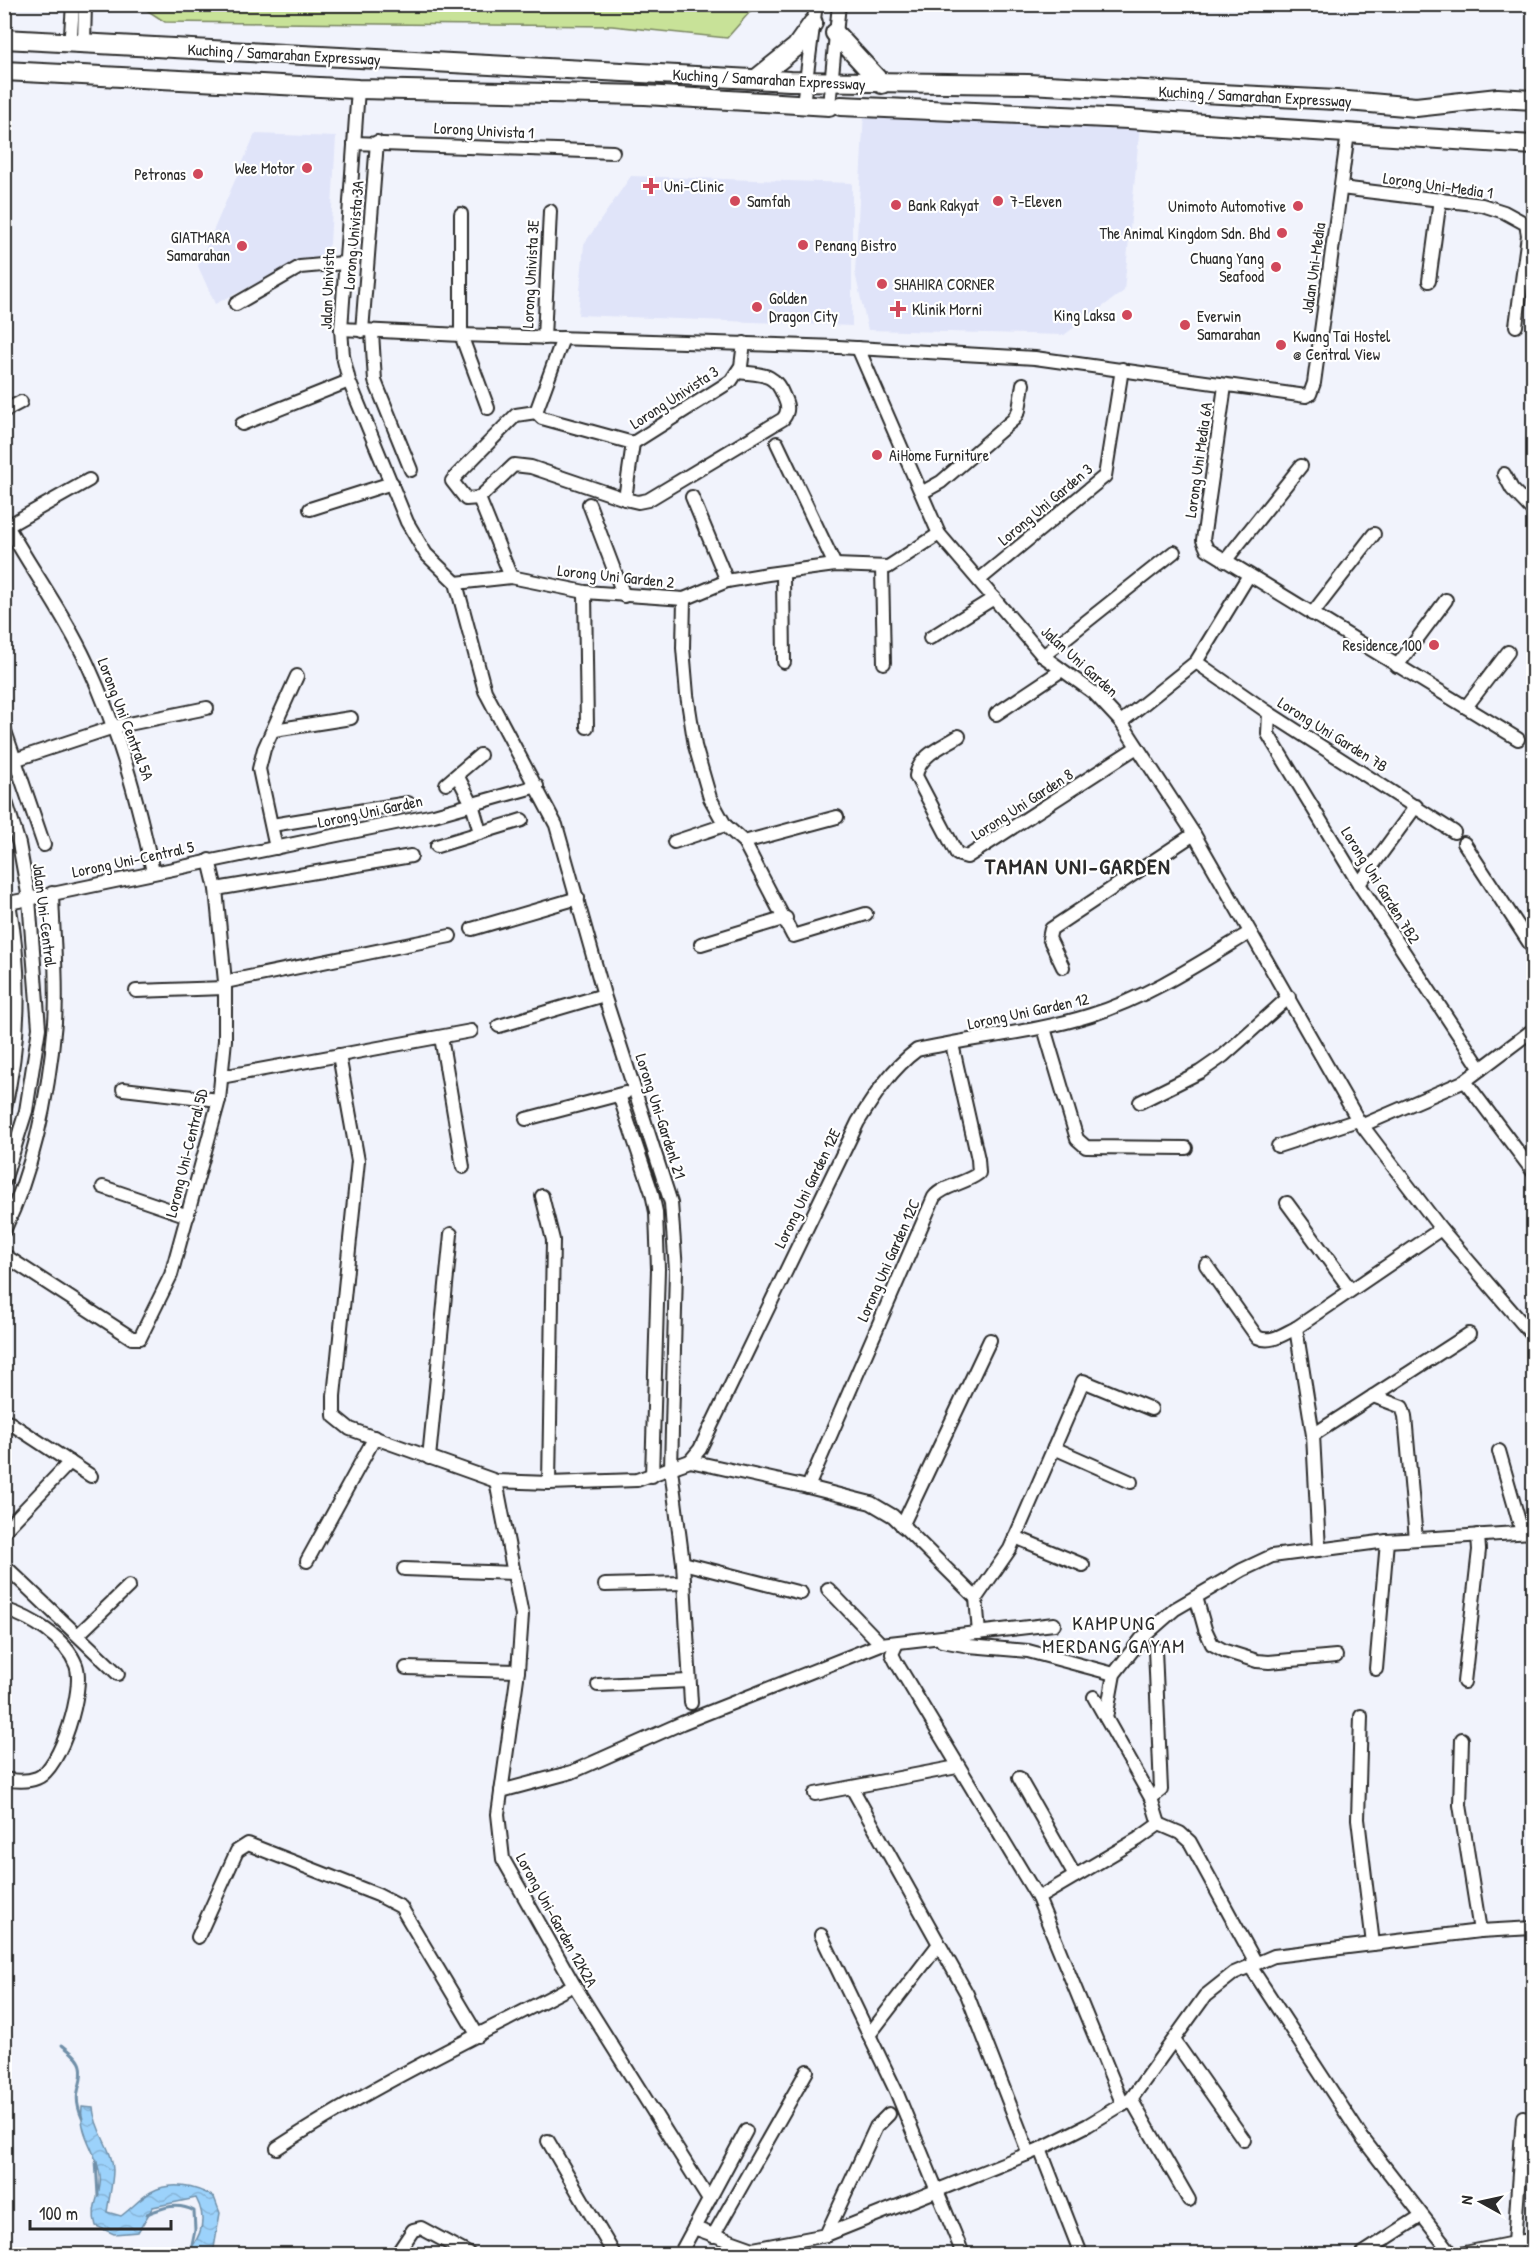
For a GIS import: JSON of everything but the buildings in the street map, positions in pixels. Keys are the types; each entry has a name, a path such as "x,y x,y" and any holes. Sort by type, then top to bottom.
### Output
{"highway":[{"path":"756,79 796,47 813,23"},
{"path":"835,33 882,84"},
{"name":"Kuching / Samarahan Expressway","path":"4,39 756,79 882,84 1028,84 1336,100 1416,107 1498,98 1533,100"},
{"name":"Kuching / Samarahan Expressway","path":"4,71 358,89 645,94 835,106 1128,118 1533,145"},
{"path":"1498,98 1533,89"}],"street":[{"path":"73,4 71,34 75,43"},
{"path":"75,43 85,4"},
{"path":"803,104 816,4"},
{"path":"835,106 830,82 839,4"},
{"name":"Jalan Univista","path":"358,89 344,263 341,329 343,356 349,381 407,522 426,554 456,583"},
{"name":"Jalan Uni-Media","path":"1225,386 1301,396 1310,394 1348,133"},
{"name":"Lorong Univista 1","path":"354,142 614,152"},
{"name":"Lorong Univista 3A","path":"377,142 367,332 375,381 411,470"},
{"name":"Lorong Uni-Media 1","path":"1341,188 1482,205 1504,212 1526,224 1528,235 1516,326"},
{"path":"1429,280 1440,199"},
{"name":"Lorong Univista 3E","path":"544,338 550,211"},
{"path":"461,214 461,335 488,408"},
{"path":"237,304 300,267 344,263"},
{"path":"341,329 367,332 744,343 1035,357 1225,386"},
{"path":"563,338 536,412 516,415 452,481 466,499 479,498 514,465 531,467 625,499 638,502 648,500 783,419 788,412 788,404 779,383 770,377 738,372"},
{"name":"Lorong Univista 3","path":"536,412 542,418 633,443 731,381 738,372 744,343"},
{"name":"Jalan Uni Garden","path":"858,348 923,492 939,534 1043,656 1094,693 1121,722 1194,834 1249,933 1361,1122 1441,1229 1533,1337"},
{"name":"Lorong Uni Garden 3","path":"979,580 1105,476 1122,369"},
{"path":"242,424 349,381"},
{"path":"923,492 941,482 1014,419 1019,410 1023,384"},
{"name":"Lorong Uni Media 6A","path":"1225,386 1203,540 1207,549 1225,561"},
{"path":"4,411 21,402"},
{"path":"625,499 633,443"},
{"path":"777,443 835,565"},
{"path":"1300,466 1225,561 1518,739"},
{"path":"1504,474 1512,489 1533,512"},
{"path":"6,524 89,480"},
{"path":"310,509 392,483"},
{"path":"692,497 728,581"},
{"path":"479,498 511,577"},
{"path":"589,504 624,596"},
{"name":"Lorong Uni Central 5A","path":"6,524 86,660 114,727 136,792 153,872"},
{"path":"884,663 882,568 893,565 939,534"},
{"path":"1312,614 1374,534"},
{"path":"1043,656 1173,552"},
{"name":"Lorong Uni Garden 2","path":"456,583 511,577 585,592 684,599 728,581 835,565 882,568"},
{"path":"783,573 784,662"},
{"path":"1121,722 1196,662 1249,575"},
{"name":"Lorong Uni-Gardenl 21","path":"456,583 485,691 556,825 604,995 671,1203 676,1270 671,1470 683,1563 691,1703"},
{"path":"585,592 587,727"},
{"path":"930,638 994,598"},
{"path":"684,599 685,672 695,746 710,798 725,825 744,842 786,918 793,936 866,914"},
{"path":"1397,666 1446,600"},
{"path":"1466,707 1508,652"},
{"name":"Lorong Uni Garden 7B","path":"1196,662 1269,713 1454,832"},
{"path":"996,714 1062,669"},
{"path":"276,848 259,769 260,759 297,676"},
{"path":"17,759 114,727 207,708"},
{"name":"Lorong Uni Garden 7B2","path":"1269,713 1268,734 1359,884 1481,1069"},
{"path":"274,730 351,718"},
{"path":"4,728 17,759 44,844"},
{"name":"Lorong Uni Garden 8","path":"959,736 923,759 918,765 916,776 957,854 967,857 1137,747"},
{"path":"446,784 480,755"},
{"path":"457,775 472,804 480,832"},
{"name":"Lorong Uni Garden","path":"208,860 276,848 472,804 537,786"},
{"name":"Jalan Uni-Central","path":"4,1181 26,1111 39,1028 29,899 5,798"},
{"path":"272,825 408,803"},
{"path":"1359,884 1416,806"},
{"path":"744,842 837,817"},
{"path":"437,846 522,820"},
{"path":"674,842 725,825"},
{"path":"1063,967 1049,938 1051,929 1194,834"},
{"path":"1464,843 1533,950"},
{"path":"216,889 411,856"},
{"name":"Lorong Uni-Central 5","path":"7,904 208,860"},
{"name":"Lorong Uni-Central 5D","path":"4,1255 132,1338 140,1338 171,1275 219,1100 225,985 216,889 208,860"},
{"path":"4,1231 25,1179 44,1105 55,1020 52,893"},
{"path":"472,929 578,898"},
{"path":"4,1112 15,1048 17,1001 16,943 7,904"},
{"path":"702,944 786,918"},
{"name":"Lorong Uni Garden 12","path":"906,1058 917,1050 1044,1028 1110,1009 1162,986 1249,933"},
{"path":"136,991 225,985 450,936"},
{"path":"499,1026 604,995"},
{"path":"1140,1102 1200,1072 1223,1056 1289,997"},
{"path":"1044,1028 1077,1139 1086,1147 1186,1148"},
{"path":"1278,1146 1361,1122 1465,1081 1533,1029"},
{"path":"221,1077 471,1031"},
{"path":"441,1037 463,1167"},
{"name":"Lorong Uni Garden 12C","path":"808,1486 934,1197 938,1192 969,1180 979,1173 978,1159 952,1044"},
{"path":"339,1055 358,1161 334,1416 350,1429 496,1481 549,1483 637,1480 671,1470 690,1461 808,1486 871,1503 893,1516 976,1598"},
{"name":"Lorong Uni Garden 12E","path":"690,1461 700,1449 858,1122 882,1085 906,1058"},
{"path":"1465,1081 1533,1173"},
{"path":"123,1089 219,1100"},
{"path":"526,1119 635,1090"},
{"path":"619,1095 652,1193 656,1212 658,1269 652,1476"},
{"path":"103,1187 188,1216"},
{"path":"542,1196 553,1240 549,1483"},
{"path":"1287,1203 1350,1289"},
{"path":"1206,1264 1257,1337 1265,1341 1296,1328 1441,1229"},
{"path":"429,1458 451,1234"},
{"path":"658,1269 676,1270"},
{"path":"1296,1328 1313,1435 1318,1550"},
{"path":"1313,1435 1469,1334"},
{"path":"902,1526 990,1340"},
{"path":"979,1633 976,1598 999,1566 1015,1537 1083,1381 1151,1409"},
{"path":"1373,1396 1402,1407 1405,1416 1416,1539"},
{"path":"6,1422 92,1476"},
{"path":"307,1561 375,1437"},
{"path":"1054,1448 1131,1482"},
{"path":"1106,1718 1114,1674 1142,1638 1175,1608 1272,1556 1387,1541 1528,1532 1499,1450"},
{"path":"4,1532 70,1462"},
{"name":"Lorong Uni-Garden 12K2A","path":"496,1481 522,1615 518,1671 498,1814 503,1859 574,1985 709,2200"},
{"path":"1464,1682 1479,1550 1478,1534"},
{"path":"1015,1537 1083,1564"},
{"path":"1376,1669 1387,1541"},
{"path":"683,1563 801,1593"},
{"path":"4,1565 79,1634 118,1674"},
{"path":"404,1569 514,1573"},
{"path":"605,1586 683,1583"},
{"path":"79,1634 129,1586"},
{"path":"828,1589 881,1644"},
{"path":"1196,1597 1204,1629 1212,1644 1225,1651 1257,1661 1269,1662 1336,1656"},
{"path":"4,1609 31,1618 58,1641 75,1664 79,1680 73,1714 54,1762 38,1778 15,1781 4,1779"},
{"path":"501,1791 572,1773 682,1723 881,1644 1053,1624"},
{"path":"933,1639 969,1646 1028,1651 1114,1674"},
{"path":"897,1643 892,1654 957,1767 1038,1898 1127,2102 1189,2200"},
{"path":"1151,1798 1161,1790 1155,1649"},
{"path":"406,1668 518,1671"},
{"path":"598,1685 689,1681"},
{"path":"1094,1697 1151,1798 1158,1824"},
{"path":"1361,1716 1358,1820 1373,1944"},
{"path":"1462,1739 1460,1805 1480,1931"},
{"path":"815,1794 957,1767"},
{"path":"1019,1778 1075,1876"},
{"path":"852,1788 967,1994 1034,2152 1081,2254"},
{"path":"1038,1898 1138,1839 1158,1824"},
{"path":"1158,1824 1180,1833 1190,1842 1253,1964 1363,2139 1452,2254"},
{"path":"198,1937 237,1851 248,1844 378,1895 401,1907 477,2036"},
{"path":"694,2228 753,2252 826,2235 1034,2152 1127,2102 1204,1996 1234,1973 1274,1956 1480,1931 1533,1928"},
{"path":"821,1935 896,2091 963,2254"},
{"path":"869,2036 939,1944"},
{"path":"277,2148 319,2121 399,2076 574,1985"},
{"path":"1174,2040 1244,2140"},
{"path":"713,2236 807,2071"},
{"path":"826,2235 876,2127 889,2114"},
{"path":"1514,2243 1523,2117"},
{"path":"680,2254 746,2131"},
{"path":"548,2141 614,2254"},
{"path":"1362,2254 1421,2216"},
{"path":"397,2254 413,2230 421,2228 468,2254"},
{"path":"1460,2254 1533,2239"}],"shaded area":[{"path":"864,112 1140,125 1124,291 1064,335 868,330 855,273"},
{"path":"255,134 336,137 330,244 317,265 299,262 215,304 198,266"},
{"path":"631,176 852,183 852,326 578,315 584,244"}],"green space":[{"path":"139,5 756,5 727,38 612,26 165,22"}],"water":[{"path":"82,2107 93,2108 94,2117 112,2162 107,2212 121,2216 147,2194 167,2187 183,2186 199,2190 214,2197 220,2213 213,2254 187,2254 201,2228 202,2214 196,2198 153,2207 138,2232 114,2234 96,2226 94,2212 100,2188 100,2175 85,2134"}],"waterway":[{"path":"62,2045 76,2057 81,2066 77,2101 82,2118"},
{"path":"96,2160 98,2196"},
{"path":"147,2214 171,2206 194,2211 195,2230 190,2254"}],"place":[{"name":"Wee Motor","path":"307,168"},
{"name":"Petronas","path":"198,174"},
{"name":"Uni-Clinic","path":"651,186"},
{"name":"Samfah","path":"735,201"},
{"name":"7-Eleven","path":"998,201"},
{"name":"Bank Rakyat","path":"896,205"},
{"name":"Unimoto Automotive","path":"1298,206"},
{"name":"The Animal Kingdom Sdn. Bhd","path":"1282,233"},
{"name":"Penang Bistro","path":"803,245"},
{"name":"GIATMARA Samarahan","path":"242,246"},
{"name":"Chuang Yang Seafood","path":"1276,267"},
{"name":"SHAHIRA CORNER","path":"882,284"},
{"name":"Golden Dragon City","path":"757,307"},
{"name":"Klinik Morni","path":"898,309"},
{"name":"King Laksa","path":"1127,315"},
{"name":"Everwin Samarahan","path":"1185,325"},
{"name":"Kwang Tai Hostel @ Central View","path":"1281,345"},
{"name":"AiHome Furniture","path":"877,455"},
{"name":"Residence 100","path":"1434,645"}],"district":[{"name":"TAMAN UNI-GARDEN","path":"1078,866"},
{"name":"KAMPUNG MERDANG GAYAM","path":"1114,1634"}]}
